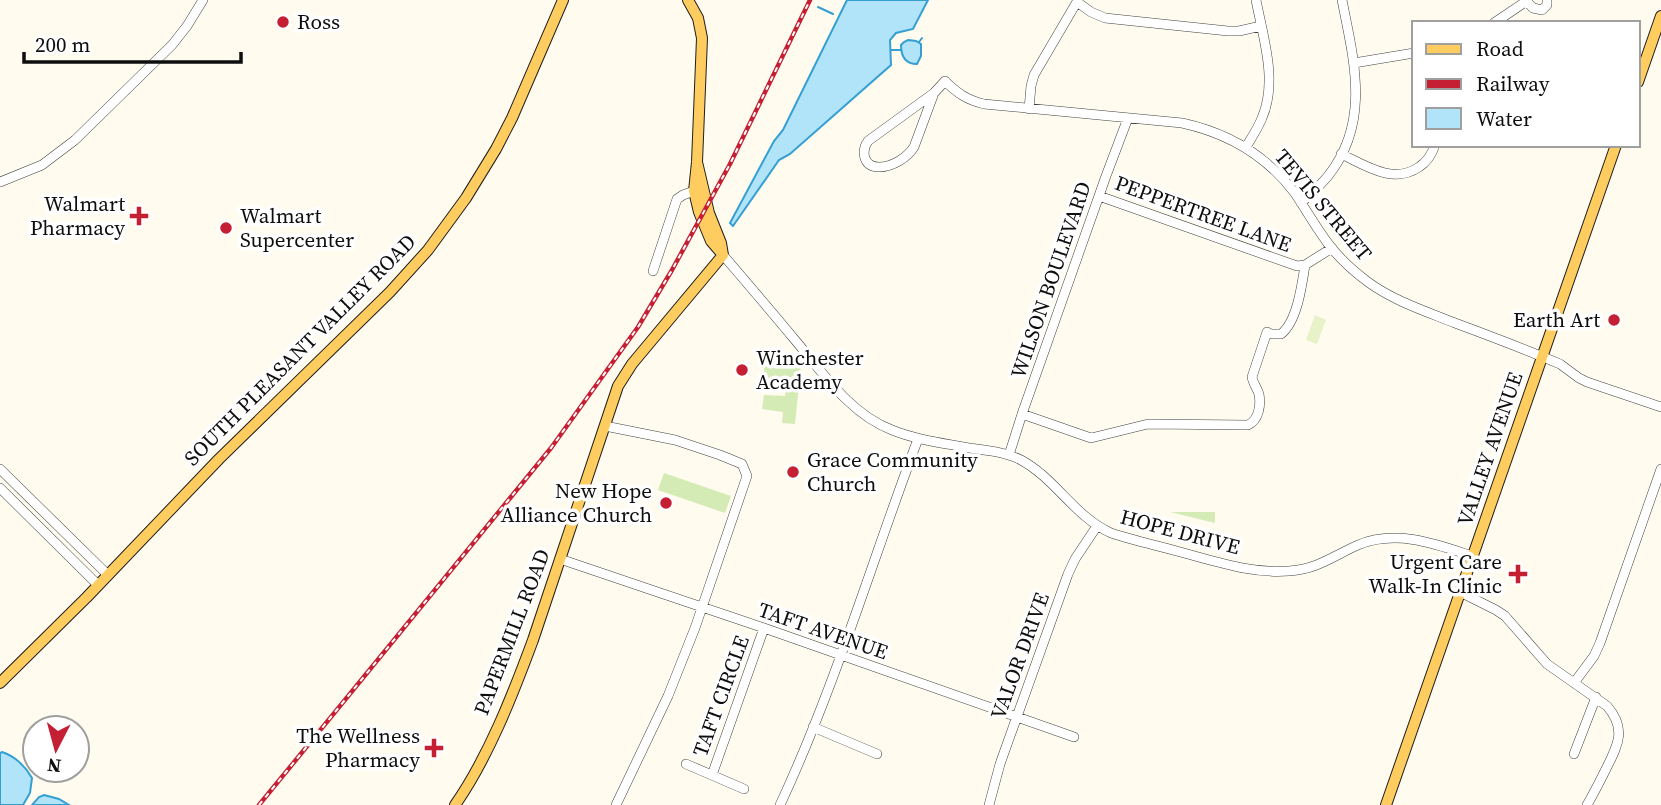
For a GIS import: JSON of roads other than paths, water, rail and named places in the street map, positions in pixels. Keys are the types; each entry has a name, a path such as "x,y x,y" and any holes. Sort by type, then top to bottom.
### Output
{"main road":[{"name":"SOUTH PLEASANT VALLEY ROAD","path":"0,683 219,459 390,292 428,250 456,214 496,149 564,0"},
{"path":"688,0 698,18 702,38 694,191 711,241 723,255"},
{"path":"1640,76 1661,16"},
{"name":"VALLEY AVENUE","path":"1386,805 1615,147"},
{"path":"697,162 709,213 723,255"},
{"name":"PAPERMILL ROAD","path":"455,805 476,770 511,696 533,640 618,386 624,375 723,255"}],"street":[{"path":"0,183 42,165 75,140 172,45 203,0"},
{"path":"1247,147 1262,117 1269,92 1268,63 1256,0"},
{"path":"1301,203 1329,174 1341,154 1354,113 1354,63 1342,0"},
{"path":"1497,21 1527,1 1533,8 1542,10 1547,0"},
{"path":"1029,109 1034,75 1078,1 1091,12 1105,18 1228,31 1261,26"},
{"path":"1354,63 1412,53"},
{"name":"TEVIS STREET","path":"934,93 945,81 970,100 984,104 1163,121 1201,128 1236,141 1283,178 1332,248 1353,270 1377,289 1560,364 1587,382 1661,407"},
{"path":"934,93 910,153 881,167 867,162 863,149 868,141 934,93"},
{"name":"WILSON BOULEVARD","path":"1009,455 1128,118"},
{"path":"1341,154 1384,173 1401,175 1423,165 1435,147"},
{"path":"653,271 676,202 694,191"},
{"name":"PEPPERTREE LANE","path":"1099,196 1297,266 1305,265 1332,248"},
{"name":"HOPE DRIVE","path":"723,255 832,383 870,420 918,439 1009,455 1053,483 1097,526 1120,536 1265,572 1311,568 1359,545 1382,538 1421,540 1472,555"},
{"path":"1022,414 1091,438 1148,424 1252,423 1258,416 1259,395 1252,377 1263,343 1267,332 1281,334 1289,327 1300,293 1305,265"},
{"path":"605,426 675,440 738,461 747,473 747,480 703,607 668,696 616,805"},
{"path":"780,805 842,656 918,439"},
{"path":"0,469 108,575"},
{"path":"1574,683 1600,643 1661,469"},
{"path":"0,488 98,585"},
{"name":"VALOR DRIVE","path":"989,805 996,778 1071,566 1097,526"},
{"name":"TAFT AVENUE","path":"560,559 1074,737"},
{"path":"1460,592 1506,616 1547,664 1596,697 1614,713 1618,745 1587,805"},
{"name":"TAFT CIRCLE","path":"712,775 764,628"},
{"path":"1574,754 1596,697"},
{"path":"813,727 877,754"},
{"name":"TAFT CIRCLE","path":"686,764 744,789"}],"water":[{"path":"847,0 928,0 913,29 896,33 890,40 891,65 790,154 779,160 733,226 730,223 774,141 783,130"},
{"path":"908,40 921,44 921,56 917,64 909,63 903,56 901,45"},
{"path":"0,753 20,762 21,784 31,784 30,793 23,805 0,805"},
{"path":"44,795 59,799 69,805 32,805"}],"waterway":[{"path":"818,7 833,14"},
{"path":"919,42 922,38"},
{"path":"891,50 901,50"}],"railway":[{"path":"259,805 551,448 638,327 730,164 810,0"}],"place":[{"name":"Ross","path":"283,22"},
{"name":"Walmart Pharmacy","path":"139,216"},
{"name":"Walmart Supercenter","path":"226,228"},
{"name":"Earth Art","path":"1614,320"},
{"name":"Winchester Academy","path":"742,370"},
{"name":"Grace Community Church","path":"793,472"},
{"name":"New Hope Alliance Church","path":"666,503"},
{"name":"Urgent Care Walk-In Clinic","path":"1518,574"},
{"name":"The Wellness Pharmacy","path":"434,748"}]}
